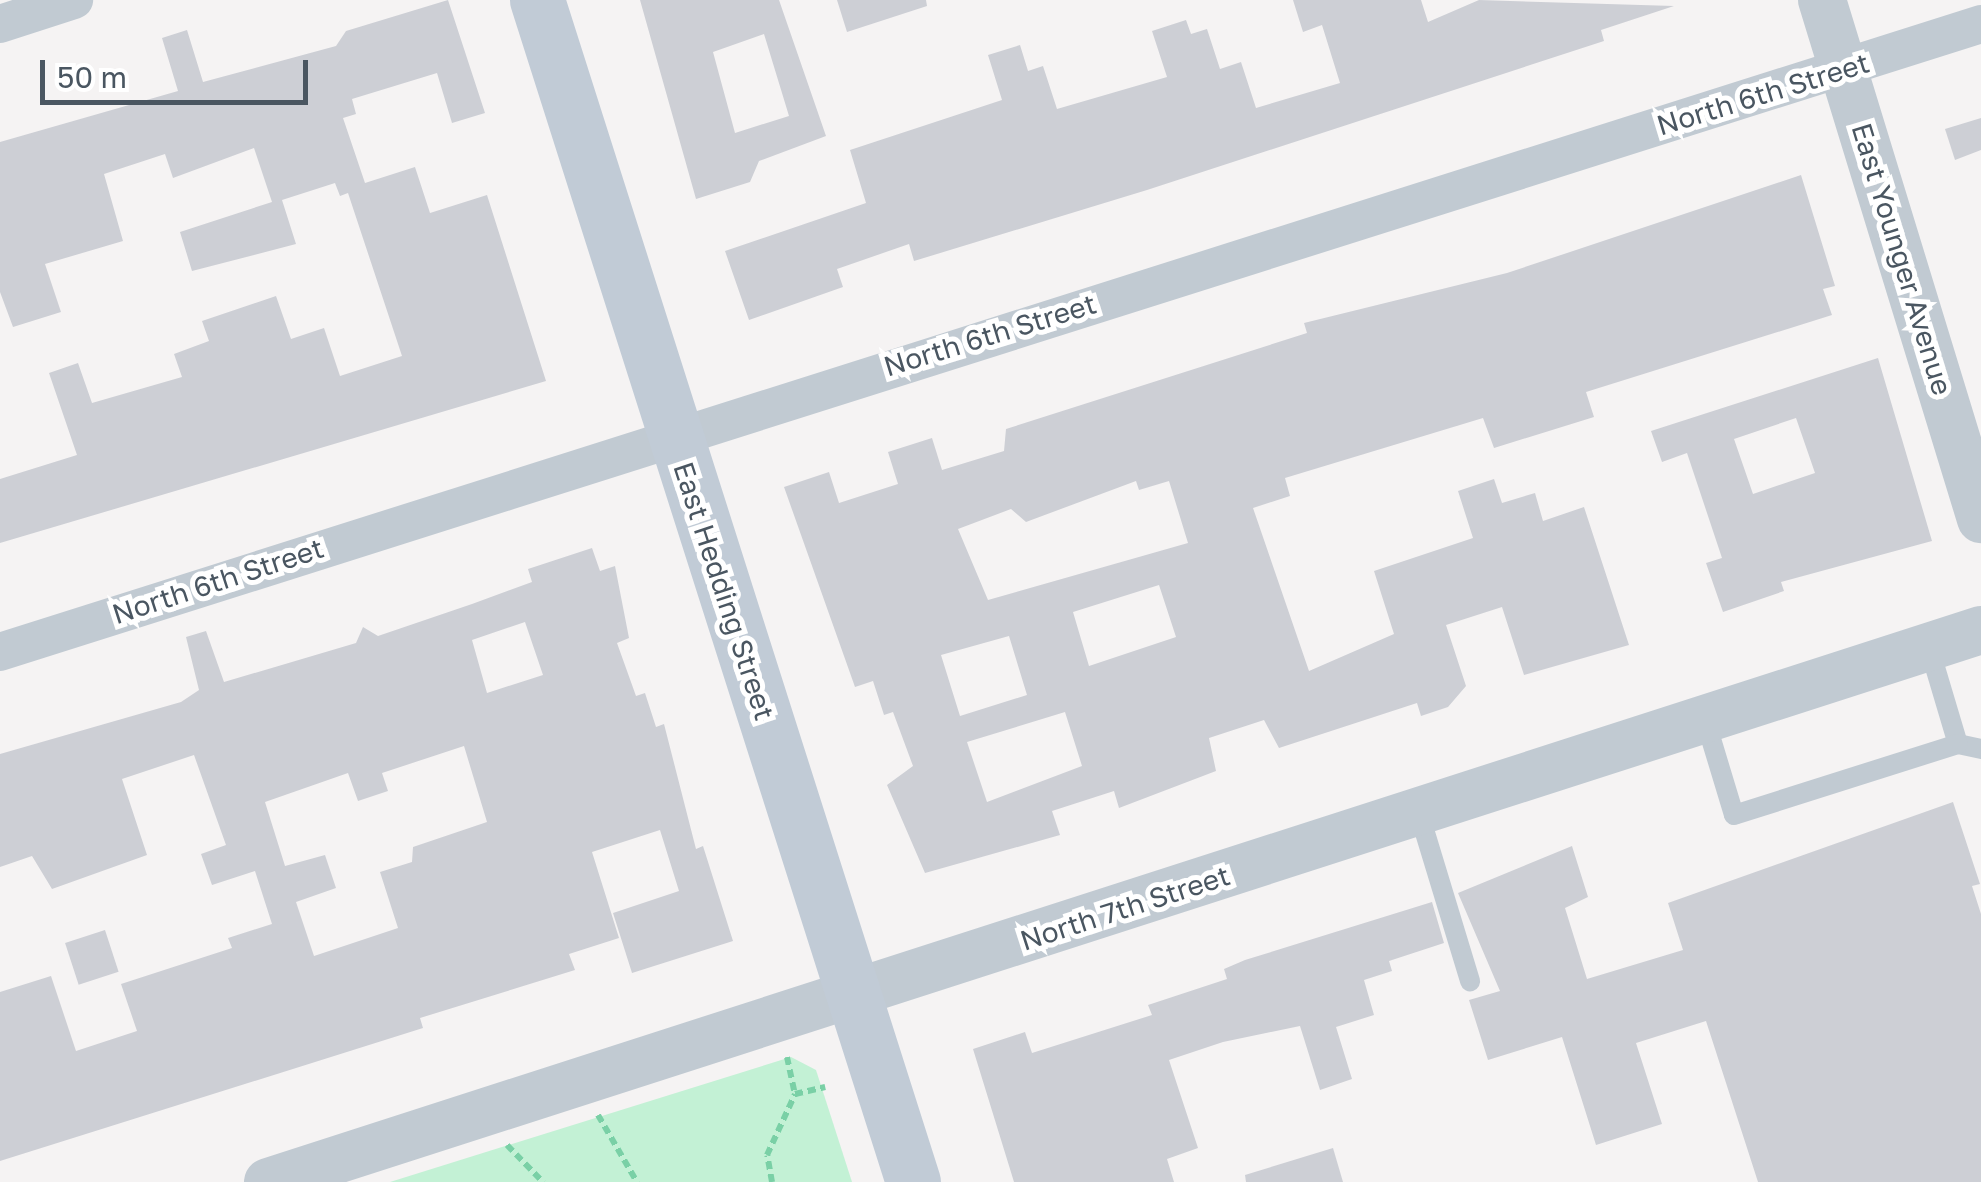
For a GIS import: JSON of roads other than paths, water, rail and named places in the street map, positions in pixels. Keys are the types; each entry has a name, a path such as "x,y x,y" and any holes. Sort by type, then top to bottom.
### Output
{"main road":[{"name":"East Hedding Street","path":"537,0 913,1182"}],"street":[{"path":"0,24 74,0"},
{"name":"East Younger Avenue","path":"1822,0 1981,518"},
{"name":"North 6th Street","path":"0,652 674,434 1981,24"},
{"name":"North 7th Street","path":"268,1182 1981,630"}],"lane":[{"path":"1929,646 1958,744"},
{"path":"1705,719 1734,815 1958,744 1981,749"},
{"path":"1418,813 1470,982"}]}
